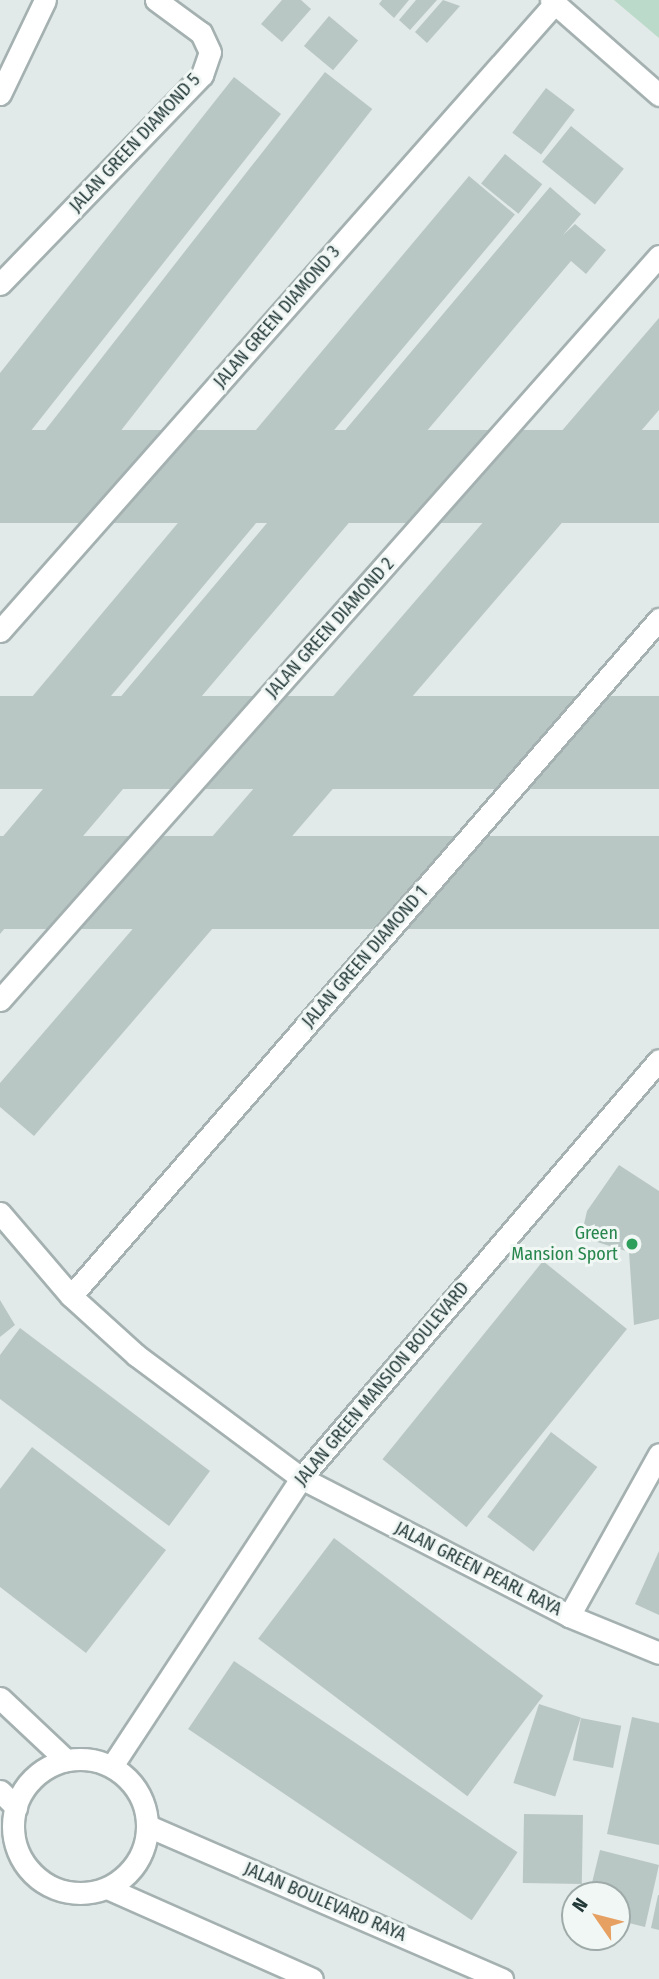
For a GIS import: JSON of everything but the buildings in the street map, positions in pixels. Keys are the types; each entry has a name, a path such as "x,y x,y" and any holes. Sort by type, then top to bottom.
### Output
{"street":[{"path":"0,94 45,0"},
{"name":"JALAN GREEN DIAMOND 5","path":"0,284 202,75 210,52 201,33 156,0"},
{"path":"553,2 659,95"},
{"name":"JALAN GREEN DIAMOND 3","path":"0,631 553,2"},
{"name":"JALAN GREEN DIAMOND 2","path":"0,1000 659,256"},
{"name":"JALAN GREEN DIAMOND 1","path":"71,1296 659,619"},
{"name":"JALAN GREEN MANSION BOULEVARD","path":"112,1766 301,1478 659,1060"},
{"name":"JALAN GREEN PEARL RAYA","path":"0,1213 71,1296 199,1407 301,1478 569,1616 659,1653"},
{"path":"569,1616 659,1454"},
{"path":"0,1698 66,1760"},
{"path":"90,1758 112,1766 138,1791 148,1826 137,1863 107,1888 73,1893 40,1881 18,1853 13,1830 16,1807 39,1773 66,1760 90,1758"},
{"path":"0,1791 16,1807"},
{"name":"JALAN BOULEVARD RAYA","path":"148,1826 502,1979"},
{"path":"107,1888 312,1979"}],"green space":[{"path":"614,0 659,0 659,38"}],"place":[{"name":"Green Mansion Sport","path":"632,1244"}]}
